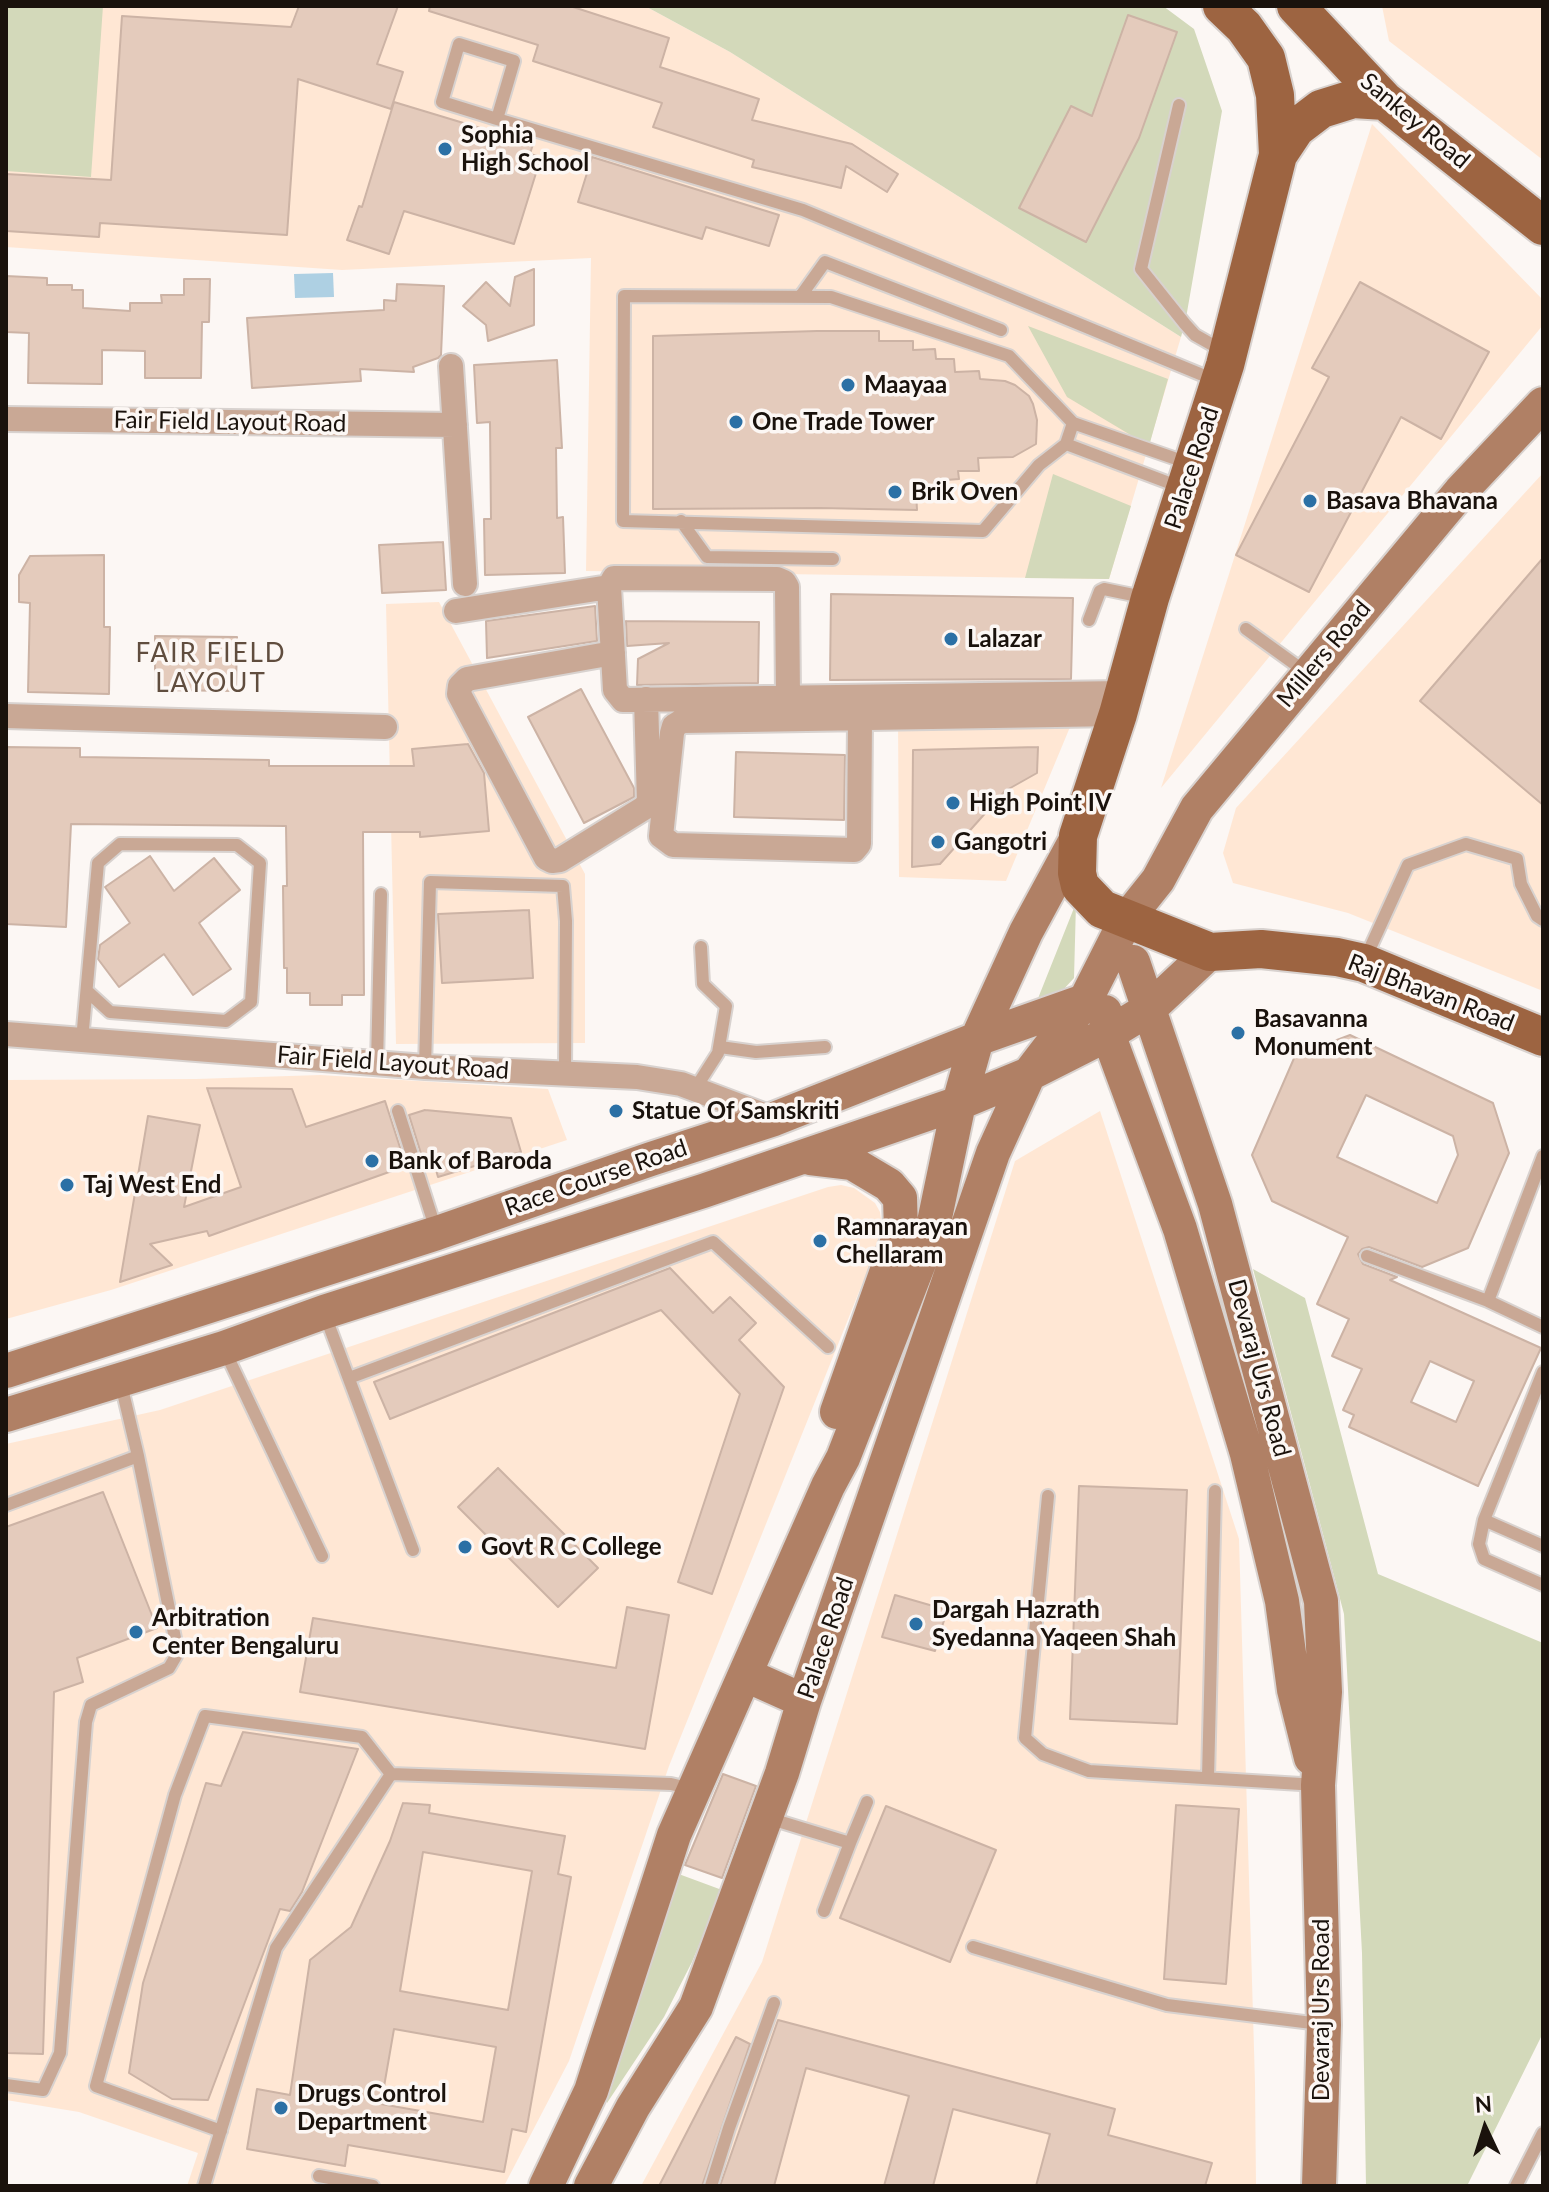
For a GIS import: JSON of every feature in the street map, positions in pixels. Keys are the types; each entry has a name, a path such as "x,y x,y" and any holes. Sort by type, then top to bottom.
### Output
{"main road":[{"name":"Sankey Road","path":"1296,6 1385,101 1543,226"},
{"name":"Palace Road","path":"546,2186 591,2091 663,1863 692,1789 843,1458 933,1227 959,1103 977,1039 1026,932 1078,836 1121,704 1150,598 1224,368 1278,155 1275,95 1266,58 1239,13"},
{"path":"1278,155 1296,128 1321,109 1353,99 1385,101"},
{"name":"Millers Road","path":"1140,925 1158,880 1197,808 1460,492 1543,404"},
{"name":"Palace Road","path":"1078,836 1077,873 1080,886 1102,909 1210,952"},
{"path":"1094,995 1140,925"},
{"name":"Race Course Road","path":"6,1371 437,1233 774,1119 1094,995 1133,962 1140,925"},
{"name":"Raj Bhavan Road","path":"1210,952 1261,949 1364,963 1543,1037"},
{"path":"1149,1009 1210,952"},
{"name":"Devaraj Urs Road","path":"1133,962 1215,1204 1321,1601 1325,1692 1318,1785 1324,2025 1319,2186"},
{"name":"Palace Road","path":"591,2186 633,2107 696,2007 765,1817 993,1153 1029,1074 1094,995"},
{"name":"Devaraj Urs Road","path":"1094,995 1180,1229 1247,1454 1282,1601 1294,1690 1318,1785"},
{"name":"Race Course Road","path":"6,1415 224,1348 324,1312 959,1103 1029,1074 1108,1034 1149,1009"},
{"name":"Palace Road","path":"802,1157 852,1163 889,1185 900,1198 901,1231 824,1448 828,1486"},
{"path":"746,1675 804,1701"}],"street":[{"path":"451,366 465,584"},
{"name":"Fair Field Layout Road","path":"6,419 455,425"},
{"path":"788,697 787,587 784,582 614,578 609,587 615,690 623,700 788,697 1121,704"},
{"path":"456,611 609,587"},
{"path":"613,653 467,679 460,686 459,694 546,858 560,860 649,802 646,699"},
{"path":"860,720 859,844 854,850 673,845 661,836 674,726 682,721 860,720 1121,704"},
{"path":"6,716 385,727"},
{"name":"Fair Field Layout Road","path":"6,1034 425,1067 637,1077 681,1084 774,1119"}],"lane":[{"path":"497,119 514,61 459,44 442,102 497,119 803,210 1224,368"},
{"path":"1179,105 1141,269 1224,368"},
{"path":"800,297 825,262 1001,330"},
{"path":"1073,423 1066,444 1039,465 983,531 623,521 624,296 831,297 1009,356 1073,423 1191,477"},
{"path":"1066,444 1191,477"},
{"path":"681,521 707,557 833,559"},
{"path":"1089,620 1100,591 1104,589 1150,598"},
{"path":"1246,629 1307,673"},
{"path":"82,1040 98,863 120,844 237,845 260,863 251,1002 226,1021 110,1012 87,991"},
{"path":"1364,963 1408,865 1466,844 1517,859 1521,884 1537,916 1543,920"},
{"path":"425,1067 430,882 563,886 566,921 565,1073"},
{"path":"377,1063 381,894"},
{"path":"695,1089 720,1047 726,1006 703,984 701,947"},
{"path":"720,1047 756,1052 825,1047"},
{"path":"398,1111 437,1233"},
{"path":"1488,1301 1543,1156"},
{"path":"349,1378 713,1242 828,1347"},
{"path":"1367,1256 1488,1301 1543,1327"},
{"path":"324,1312 413,1550"},
{"path":"224,1348 322,1556"},
{"path":"1543,1372 1484,1520 1479,1544 1484,1559 1543,1585"},
{"path":"6,2085 43,2090 60,2053 86,1722 91,1705 169,1668 176,1656 177,1648 138,1456 120,1381"},
{"path":"6,1505 138,1456"},
{"path":"1208,1778 1215,1491"},
{"path":"1048,1496 1025,1738 1043,1754 1089,1771 1318,1785"},
{"path":"1484,1520 1543,1546"},
{"path":"221,2131 96,2086 175,1795 205,1716 362,1737 391,1774 671,1784 692,1789"},
{"path":"204,2186 276,1948 391,1774"},
{"path":"824,1911 867,1802"},
{"path":"765,1817 850,1843"},
{"path":"973,1947 1167,2005 1324,2025"},
{"path":"711,2186 774,2003"},
{"path":"1516,2186 1543,2133"},
{"path":"319,2176 373,2186"}],"shaded area":[{"path":"6,6 645,6 730,52 1181,337 1109,579 586,571 591,258 342,270 6,247"},
{"path":"1382,6 1543,6 1543,160 1389,41"},
{"path":"1372,124 1543,300 1543,325 1161,788"},
{"path":"1543,473 1543,991 1348,913 1233,883 1223,853 1236,808"},
{"path":"439,602 585,874 585,1043 396,1044 386,604"},
{"path":"1075,715 1006,881 899,877 898,719"},
{"path":"320,1075 548,1089 567,1140 111,1290 6,1319 6,1080"},
{"path":"1100,1111 1239,1539 1256,2186 641,2186 762,1962 1015,1161"},
{"path":"841,1185 854,1188 875,1203 880,1212 883,1232 669,1766 569,2061 504,2186 187,2186 198,2153 79,2112 6,2100 6,1444 160,1410"}],"green space":[{"path":"6,6 103,6 91,177 6,171"},
{"path":"645,6 1163,6 1194,29 1222,111 1181,337 730,52"},
{"path":"1028,326 1168,379 1149,446 1067,397"},
{"path":"1053,474 1131,506 1109,579 1025,578"},
{"path":"1076,903 1074,978 1052,1002 1031,1016"},
{"path":"1253,1269 1305,1298 1378,1574 1543,1643 1543,2033 1467,2186 1366,2186 1362,1953 1344,1614"},
{"path":"676,1873 722,1890 692,1962 664,2017 607,2103 607,2092"}],"water":[{"path":"333,273 334,297 295,298 294,274"}],"building":[{"path":"299,6 398,6 377,64 403,72 391,109 298,79 287,235 100,223 99,237 6,231 6,174 111,180 122,16 291,27"},
{"path":"430,6 570,6 669,38 660,67 759,99 752,120 852,144 898,174 887,192 846,166 841,188 752,167 754,160 653,127 662,103 533,61 538,45 429,11"},
{"path":"1128,15 1177,32 1139,138 1086,242 1019,208 1071,106 1092,116"},
{"path":"394,102 533,144 530,154 541,157 514,244 404,211 389,254 347,240 359,206 362,207"},
{"path":"592,157 779,215 769,246 706,227 702,239 578,202"},
{"path":"534,269 534,325 488,341 486,325 463,306 486,282 510,306 515,277"},
{"path":"6,276 47,278 47,285 72,285 72,290 83,290 83,308 130,311 130,303 162,303 161,295 184,295 184,279 210,279 209,322 202,322 201,378 145,378 145,351 102,350 102,384 28,383 29,333 6,332"},
{"path":"1360,282 1489,352 1441,439 1401,417 1309,592 1236,555 1329,377 1312,368"},
{"path":"397,284 444,286 441,355 438,358 413,367 414,372 360,369 361,381 252,388 247,318 384,310 384,300 396,301"},
{"path":"879,331 879,341 913,341 913,350 935,349 936,359 954,359 955,372 979,371 980,379 1015,385 1029,396 1033,404 1037,420 1036,444 1013,457 978,458 979,471 958,471 959,479 934,481 934,490 916,491 917,510 653,509 653,336"},
{"path":"557,360 562,448 556,448 557,518 563,517 565,573 485,575 484,519 491,519 490,422 477,423 474,365"},
{"path":"443,542 446,590 382,593 379,545"},
{"path":"104,555 104,627 110,627 109,694 28,692 30,603 19,602 19,575 30,556"},
{"path":"1543,558 1543,805 1420,701"},
{"name":"Lalazar","path":"831,594 1073,598 1071,679 830,680"},
{"path":"595,606 597,641 487,658 486,621"},
{"path":"626,621 759,622 758,683 637,685 638,659 669,643 627,646"},
{"path":"155,636 237,637 236,691 155,690"},
{"path":"581,689 634,788 634,797 584,823 528,717"},
{"path":"468,744 484,773 489,831 420,837 420,832 363,832 364,995 342,995 342,1005 310,1005 310,993 287,993 283,886 287,886 286,826 71,824 66,927 6,924 6,747 80,748 80,757 269,760 269,766 414,766 412,749"},
{"name":"High Point IV","path":"1038,747 1037,773 1005,791 940,864 912,867 913,750"},
{"path":"736,752 845,755 844,820 734,817"},
{"path":"150,856 174,891 214,858 240,890 199,923 231,969 193,995 164,954 119,987 98,959 100,945 130,923 105,887"},
{"path":"529,910 533,978 442,983 438,914"},
{"path":"1350,1035 1493,1103 1509,1153 1468,1248 1422,1267 1369,1247 1358,1254 1363,1264 1397,1277 1390,1280 1541,1348 1478,1486 1349,1427 1354,1415 1343,1410 1362,1369 1332,1356 1349,1319 1317,1304 1348,1237 1272,1201 1252,1155 1295,1056","holes":["1366,1095 1453,1136 1458,1155 1437,1203 1337,1157","1430,1361 1474,1381 1456,1422 1411,1402"]},
{"path":"207,1088 292,1089 306,1127 385,1101 406,1166 209,1236 207,1231 150,1244 172,1265 120,1282 148,1116 200,1125 184,1207 241,1187"},
{"path":"425,1110 511,1118 521,1152 438,1177 432,1156 423,1160 409,1115"},
{"path":"670,1268 713,1313 730,1297 756,1323 739,1340 784,1387 712,1594 678,1582 740,1394 661,1310 390,1419 374,1382"},
{"path":"498,1468 598,1568 558,1607 458,1507"},
{"path":"1079,1486 1187,1490 1177,1724 1070,1719"},
{"path":"103,1492 157,1628 77,1658 83,1682 54,1692 43,2054 6,2053 6,1527"},
{"path":"895,1595 947,1610 935,1651 882,1637"},
{"path":"627,1607 669,1615 645,1749 300,1692 313,1618 616,1668"},
{"path":"243,1732 358,1749 302,1892 290,1911 280,1909 208,2100 172,2099 129,2073 143,1983 206,1783 221,1786"},
{"path":"723,1774 756,1786 722,1878 685,1865"},
{"path":"403,1803 430,1805 429,1813 565,1836 558,1874 571,1877 526,2132 512,2129 504,2172 348,2145 345,2166 247,2149 257,2089 290,2095 310,1960 351,1927 390,1841","holes":["423,1852 532,1871 508,2010 400,1991","394,2029 496,2047 483,2122 381,2104"]},
{"path":"1176,1805 1239,1809 1226,1984 1164,1979"},
{"path":"886,1806 996,1850 950,1962 840,1918"},
{"path":"778,2020 1115,2109 1108,2135 1212,2163 1205,2186 1036,2186 1050,2134 953,2109 933,2186 884,2186 909,2096 806,2068 774,2186 720,2186"},
{"path":"736,2037 750,2044 702,2186 659,2186"}],"place":[{"name":"Sophia High School","path":"445,149"},
{"name":"Maayaa","path":"848,385"},
{"name":"One Trade Tower","path":"736,422"},
{"name":"Brik Oven","path":"895,492"},
{"name":"Basava Bhavana","path":"1310,501"},
{"name":"Lalazar","path":"951,639"},
{"name":"High Point IV","path":"953,803"},
{"name":"Gangotri","path":"938,842"},
{"name":"Basavanna Monument","path":"1238,1033"},
{"name":"Statue Of Samskriti","path":"616,1111"},
{"name":"Bank of Baroda","path":"372,1161"},
{"name":"Taj West End","path":"67,1185"},
{"name":"Ramnarayan Chellaram","path":"820,1241"},
{"name":"Govt R C College","path":"465,1547"},
{"name":"Dargah Hazrath Syedanna Yaqeen Shah","path":"916,1624"},
{"name":"Arbitration Center Bengaluru","path":"136,1632"},
{"name":"Drugs Control Department","path":"281,2108"}],"district":[{"name":"FAIR FIELD LAYOUT","path":"211,669"}]}
